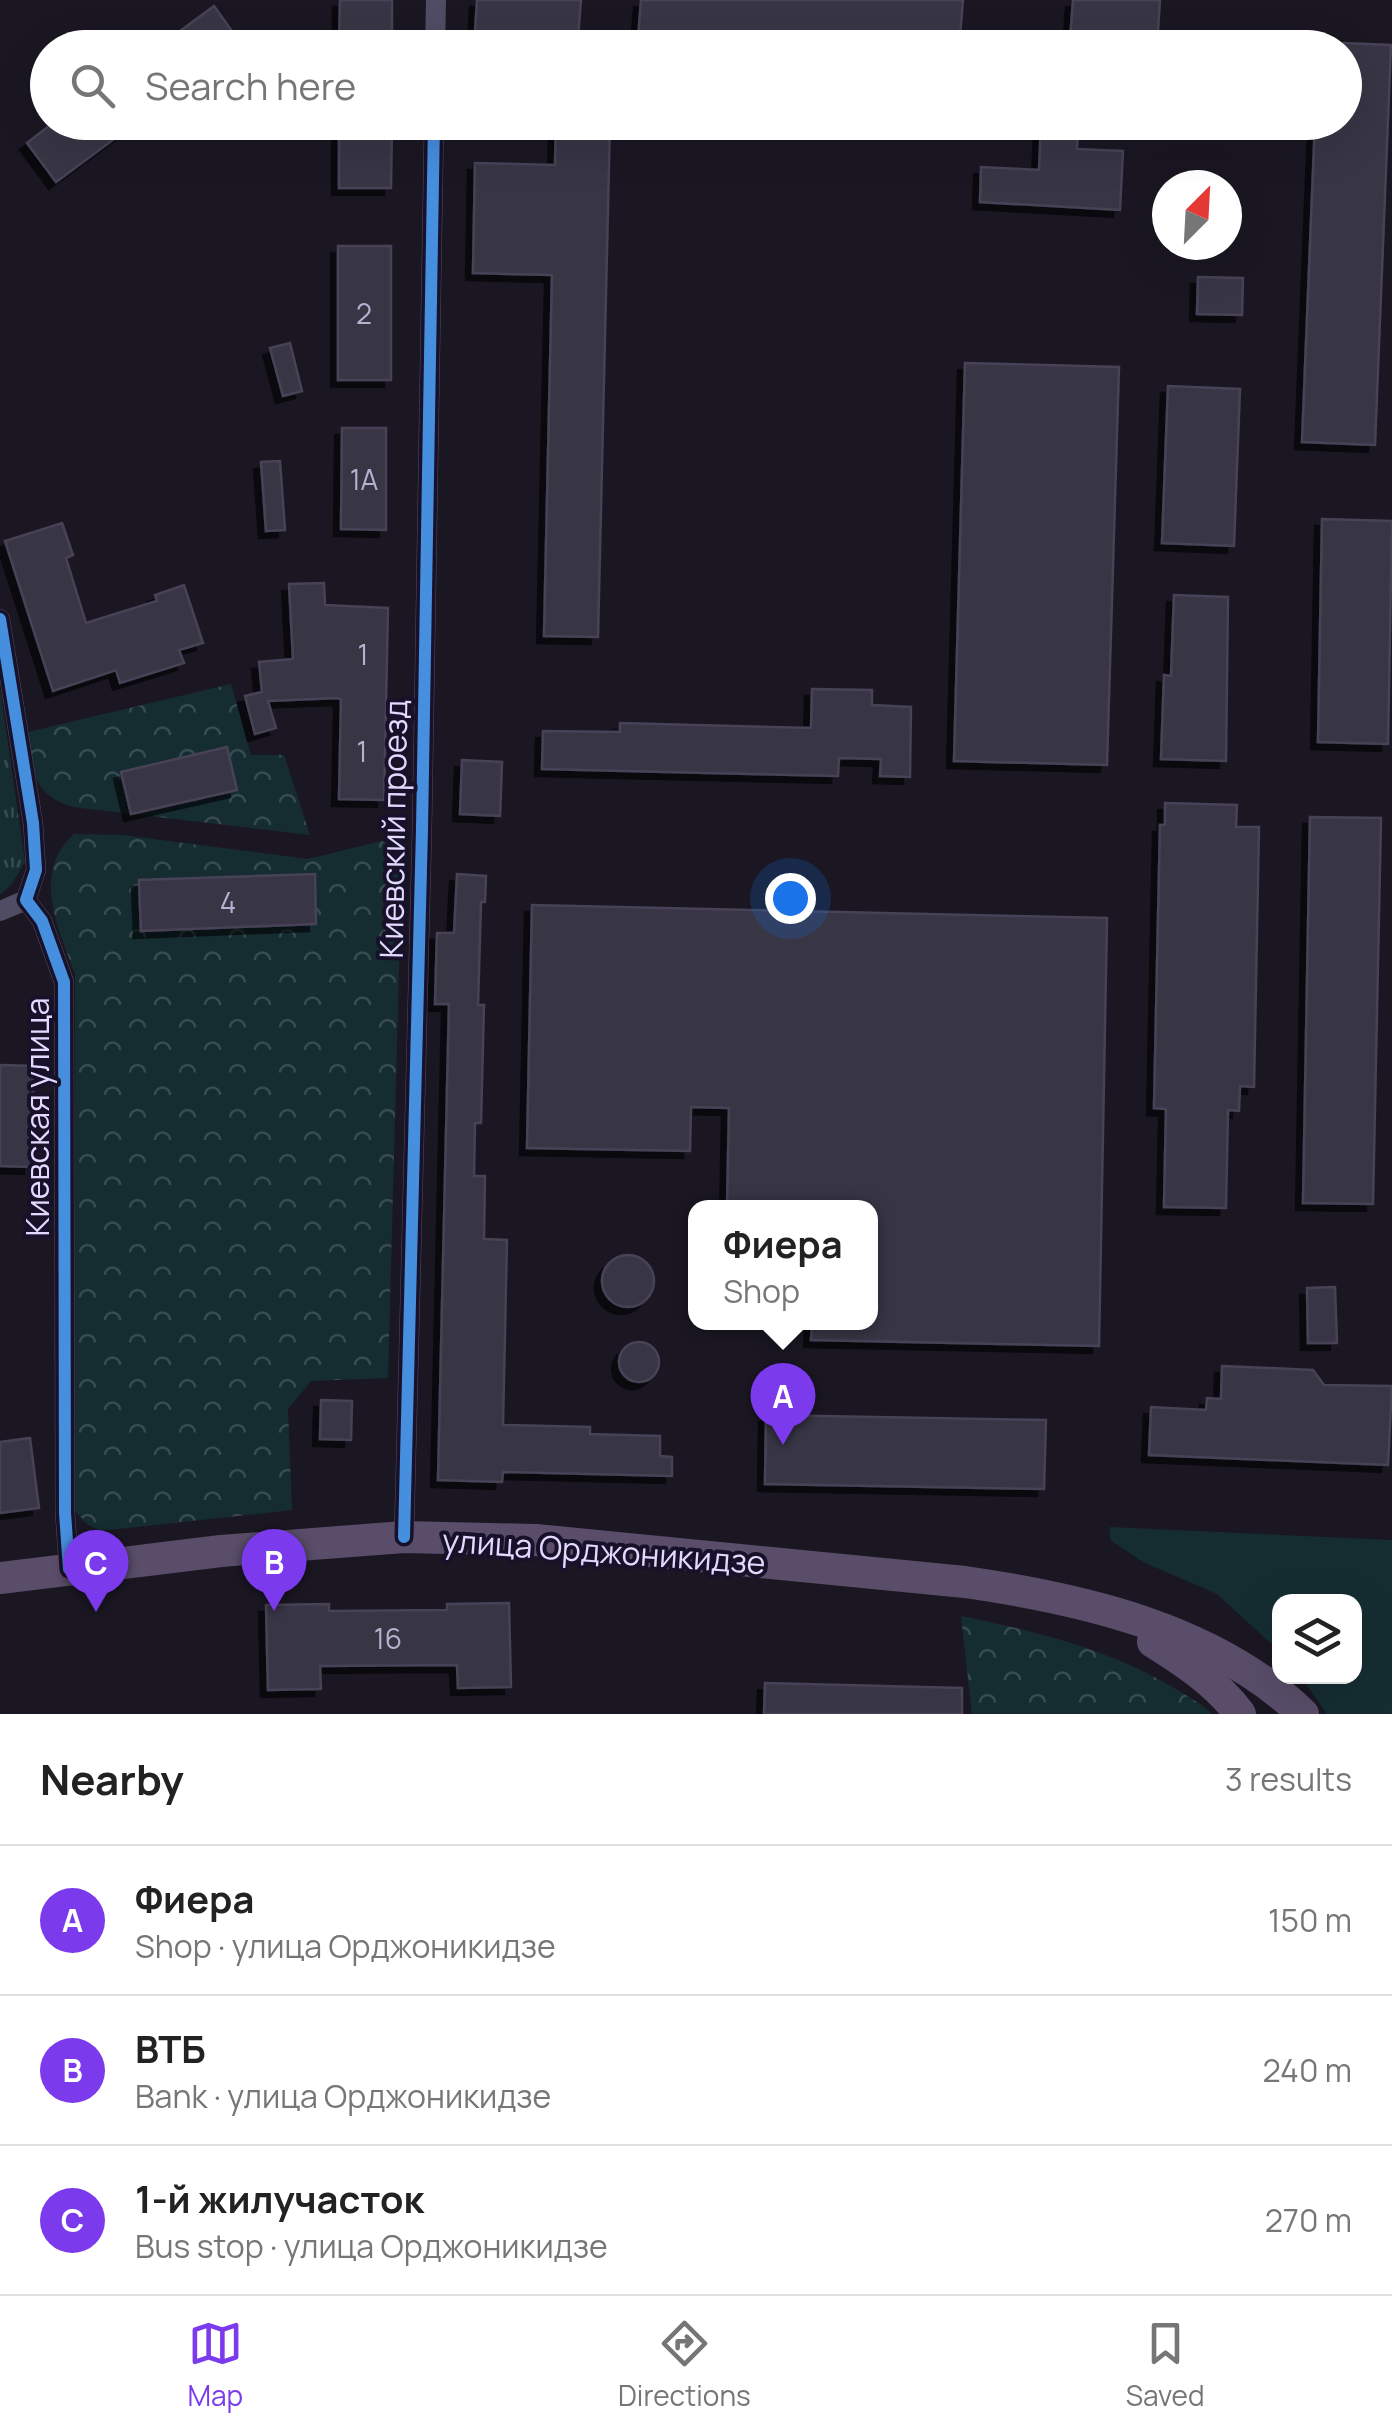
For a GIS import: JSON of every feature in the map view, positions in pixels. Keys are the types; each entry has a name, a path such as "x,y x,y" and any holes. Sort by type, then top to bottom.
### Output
{"main road":[{"name":"улица Орджоникидзе","path":"0,1578 221,1551 404,1536 536,1540 966,1582 1088,1606 1166,1630 1230,1659 1278,1690 1303,1714"},
{"name":"улица Орджоникидзе","path":"1088,1606 1192,1667 1240,1714"}],"street":[{"path":"436,0 436,30"},
{"name":"Киевский проезд","path":"404,1536 434,140"},
{"path":"0,619 33,823 36,870 26,900 0,911"},
{"name":"Киевская улица","path":"26,900 42,921 64,982 65,1514 69,1568"}],"green space":[{"path":"231,684 251,755 284,755 310,835 73,807 49,795 37,779 28,732"},
{"path":"0,689 25,862 0,895"},
{"path":"74,834 122,835 308,859 381,841 394,845 402,855 388,1378 311,1381 288,1409 292,1510 100,1531 75,1511 75,974 56,919 51,883 61,849"},
{"path":"1110,1527 1392,1540 1392,1714 1327,1714 1306,1684 1362,1684 1362,1594 1272,1594 1272,1645 1217,1594 1143,1562 1110,1540"},
{"path":"961,1616 1044,1635 1124,1662 1212,1714 972,1714"}],"building":[{"path":"340,0 392,0 392,30 339,30"},
{"path":"477,0 581,0 579,30 475,30"},
{"path":"641,0 963,0 960,30 639,30"},
{"path":"1073,0 1160,0 1158,30 1071,30"},
{"path":"214,6 231,30 181,30"},
{"path":"1362,44 1391,45 1375,445 1302,442 1314,140 1362,140"},
{"path":"31,140 113,140 56,182 27,143"},
{"path":"339,140 392,140 391,188 339,188"},
{"path":"556,140 610,140 598,637 544,636 552,275 473,273 475,163 555,165"},
{"path":"1040,140 1077,140 1077,149 1123,151 1120,210 980,202 981,167 1039,170"},
{"path":"338,246 391,246 391,380 338,380"},
{"path":"1198,277 1243,278 1242,315 1197,314"},
{"path":"290,343 302,391 283,396 270,348"},
{"path":"965,363 1119,367 1107,765 954,761"},
{"path":"1168,386 1240,389 1234,546 1162,543"},
{"path":"342,428 386,428 386,530 341,529"},
{"path":"280,461 285,530 266,531 261,462"},
{"path":"1322,519 1392,521 1388,744 1318,742"},
{"path":"62,523 73,555 66,558 86,623 157,601 155,595 184,585 203,643 179,650 184,663 120,683 116,670 53,691 5,541"},
{"path":"324,583 325,605 388,608 384,800 339,799 338,698 268,701 276,728 255,734 245,696 262,692 259,662 293,659 289,584"},
{"path":"1174,595 1228,597 1226,761 1161,759 1164,675 1171,676"},
{"path":"812,689 872,690 872,705 911,707 910,777 880,776 881,759 839,758 838,776 542,769 543,731 620,732 620,723 811,728"},
{"path":"227,747 237,790 131,814 121,772"},
{"path":"462,760 502,762 500,816 460,814"},
{"path":"1165,803 1237,805 1236,827 1259,827 1254,1087 1240,1086 1239,1111 1228,1110 1226,1208 1164,1207 1166,1109 1154,1108 1160,825 1165,825"},
{"path":"1310,817 1381,818 1373,1204 1303,1203"},
{"path":"315,874 316,924 141,931 139,880"},
{"path":"457,874 486,876 485,902 481,902 478,1005 484,1005 481,1123 475,1123 474,1176 485,1176 484,1239 507,1240 503,1425 590,1427 590,1434 660,1436 660,1456 672,1457 672,1476 503,1472 502,1482 438,1480 449,1004 435,1004 437,933 454,933"},
{"path":"532,905 1107,918 1099,1346 811,1340 812,1330 878,1330 878,1200 727,1200 729,1108 691,1107 690,1151 527,1148"},
{"path":"0,1065 34,1066 31,1167 0,1166"},
{"path":"628,1255 647,1262 654,1281 647,1300 628,1307 609,1300 602,1281 609,1262"},
{"path":"1335,1287 1337,1343 1308,1343 1307,1288"},
{"path":"639,1342 653,1348 659,1362 653,1376 639,1382 625,1376 619,1362 625,1348"},
{"path":"1222,1366 1313,1370 1324,1385 1392,1386 1388,1465 1149,1455 1151,1407 1206,1410 1207,1398 1221,1399"},
{"path":"321,1400 352,1401 351,1440 320,1439"},
{"path":"766,1415 1046,1420 1044,1489 765,1484"},
{"path":"30,1438 39,1508 0,1513 0,1442"},
{"path":"509,1603 511,1687 458,1688 457,1665 320,1666 321,1689 268,1690 266,1605 329,1604 329,1611 447,1610 447,1604"},
{"path":"765,1683 962,1688 962,1714 764,1714"}],"cycle path":[{"path":"404,1537 434,140"},
{"path":"0,619 33,823 36,870 26,900 42,921 64,982 65,1513 69,1569"}],"place":[{"name":"Фиера","path":"783,1445"},
{"name":"ВТБ","path":"274,1611"},
{"name":"1-й жилучасток","path":"96,1612"}]}
